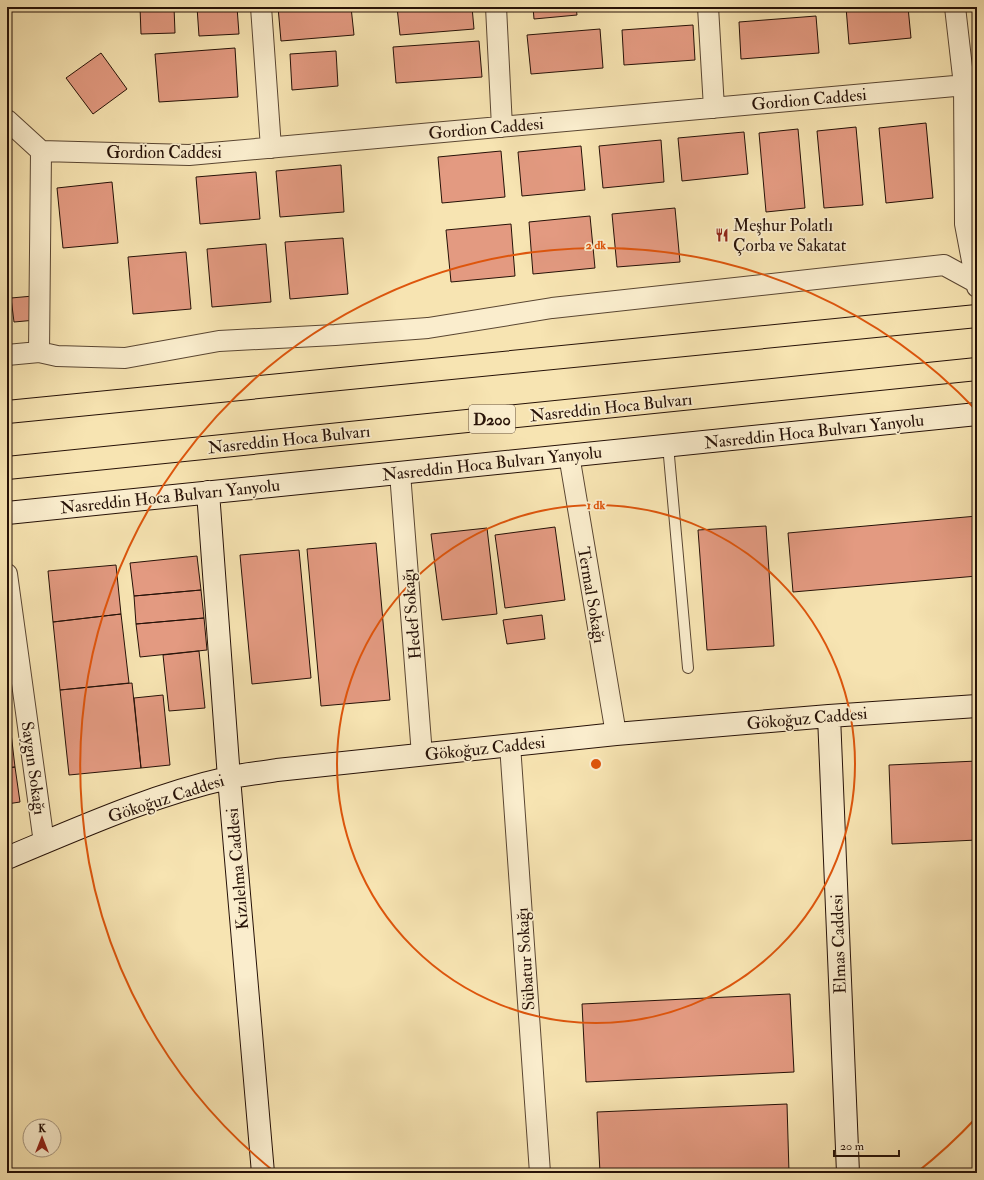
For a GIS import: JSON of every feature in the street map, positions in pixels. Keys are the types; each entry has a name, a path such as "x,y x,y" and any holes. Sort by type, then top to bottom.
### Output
{"highway":[{"path":"7,412 977,316"},
{"name":"Nasreddin Hoca Bulvarı","path":"7,468 977,369"}],"street":[{"path":"261,7 271,148"},
{"path":"496,7 502,127"},
{"path":"708,7 714,108"},
{"path":"956,7 970,85 965,224 977,287"},
{"name":"Gordion Caddesi","path":"41,151 189,155 970,85"},
{"path":"7,120 41,151 39,352"},
{"path":"7,355 39,352 57,356 125,358 219,341 335,335 428,328 552,308 944,265 977,283"},
{"name":"Nasreddin Hoca Bulvarı Yanyolu","path":"7,513 977,414"},
{"name":"Termal Sokağı","path":"569,455 616,734"},
{"name":"Hedef Sokağı","path":"400,473 422,755"},
{"name":"Kızılelma Caddesi","path":"208,492 229,778 262,1173"},
{"name":"Saygın Sokağı","path":"7,574 44,842"},
{"name":"Gökoğuz Caddesi","path":"7,858 150,801 193,787 229,778 277,770 616,734 829,716 977,706"},
{"name":"Elmas Caddesi","path":"829,716 848,1173"},
{"name":"Sübatur Sokağı","path":"510,745 540,1173"}],"lane":[{"path":"668,446 688,668"}],"building":[{"path":"140,7 174,7 175,33 141,34"},
{"path":"197,7 237,7 239,34 199,36"},
{"path":"278,7 351,7 354,35 281,41"},
{"path":"397,7 472,7 474,29 400,35"},
{"path":"533,7 576,7 577,15 534,19"},
{"path":"846,7 908,7 911,38 849,44"},
{"path":"816,16 819,53 741,59 739,22"},
{"path":"693,25 695,60 624,65 622,30"},
{"path":"600,29 603,68 531,74 527,35"},
{"path":"479,41 482,77 396,83 393,47"},
{"path":"235,48 238,97 159,102 155,54"},
{"path":"336,51 338,86 292,90 290,54"},
{"path":"101,53 127,89 93,114 66,78"},
{"path":"926,123 933,198 886,203 879,128"},
{"path":"856,127 863,205 824,208 817,131"},
{"path":"798,129 805,208 766,212 759,133"},
{"path":"744,132 748,174 682,181 678,138"},
{"path":"661,140 664,182 603,188 599,146"},
{"path":"581,146 585,190 522,196 518,152"},
{"path":"501,151 505,197 442,203 438,157"},
{"path":"341,165 344,212 280,217 276,171"},
{"path":"256,172 260,219 200,224 196,177"},
{"path":"112,182 118,243 63,248 57,188"},
{"path":"675,208 680,262 617,267 612,214"},
{"path":"590,216 595,268 533,274 529,222"},
{"path":"511,224 515,276 451,282 446,230"},
{"path":"343,238 348,294 290,299 285,242"},
{"path":"266,244 271,302 212,307 207,249"},
{"path":"186,252 191,309 133,314 128,257"},
{"path":"33,296 36,320 14,322 11,298"},
{"path":"977,516 977,576 793,592 788,533"},
{"path":"766,526 774,646 707,650 698,530"},
{"path":"555,527 565,600 505,608 495,535"},
{"path":"487,528 497,614 442,620 431,534"},
{"path":"376,543 390,700 321,706 307,549"},
{"path":"299,550 311,678 252,684 240,555"},
{"path":"197,556 201,590 134,596 130,563"},
{"path":"116,565 121,614 53,622 48,571"},
{"path":"201,590 204,618 136,624 134,596"},
{"path":"121,614 129,683 60,690 53,622"},
{"path":"542,615 545,639 507,644 503,620"},
{"path":"204,618 207,650 140,657 136,624"},
{"path":"199,651 205,708 169,711 163,655"},
{"path":"132,683 141,768 69,775 60,690"},
{"path":"163,695 170,765 141,768 134,698"},
{"path":"7,706 11,733 7,734"},
{"path":"11,733 15,767 7,768 7,734"},
{"path":"977,761 977,840 892,844 889,765"},
{"path":"15,767 20,802 7,804 7,768"},
{"path":"790,994 794,1072 586,1082 582,1004"},
{"path":"787,1104 789,1173 600,1173 597,1112"}],"place":[{"name":"Meşhur Polatlı Çorba ve Sakatat","path":"722,235"}]}
